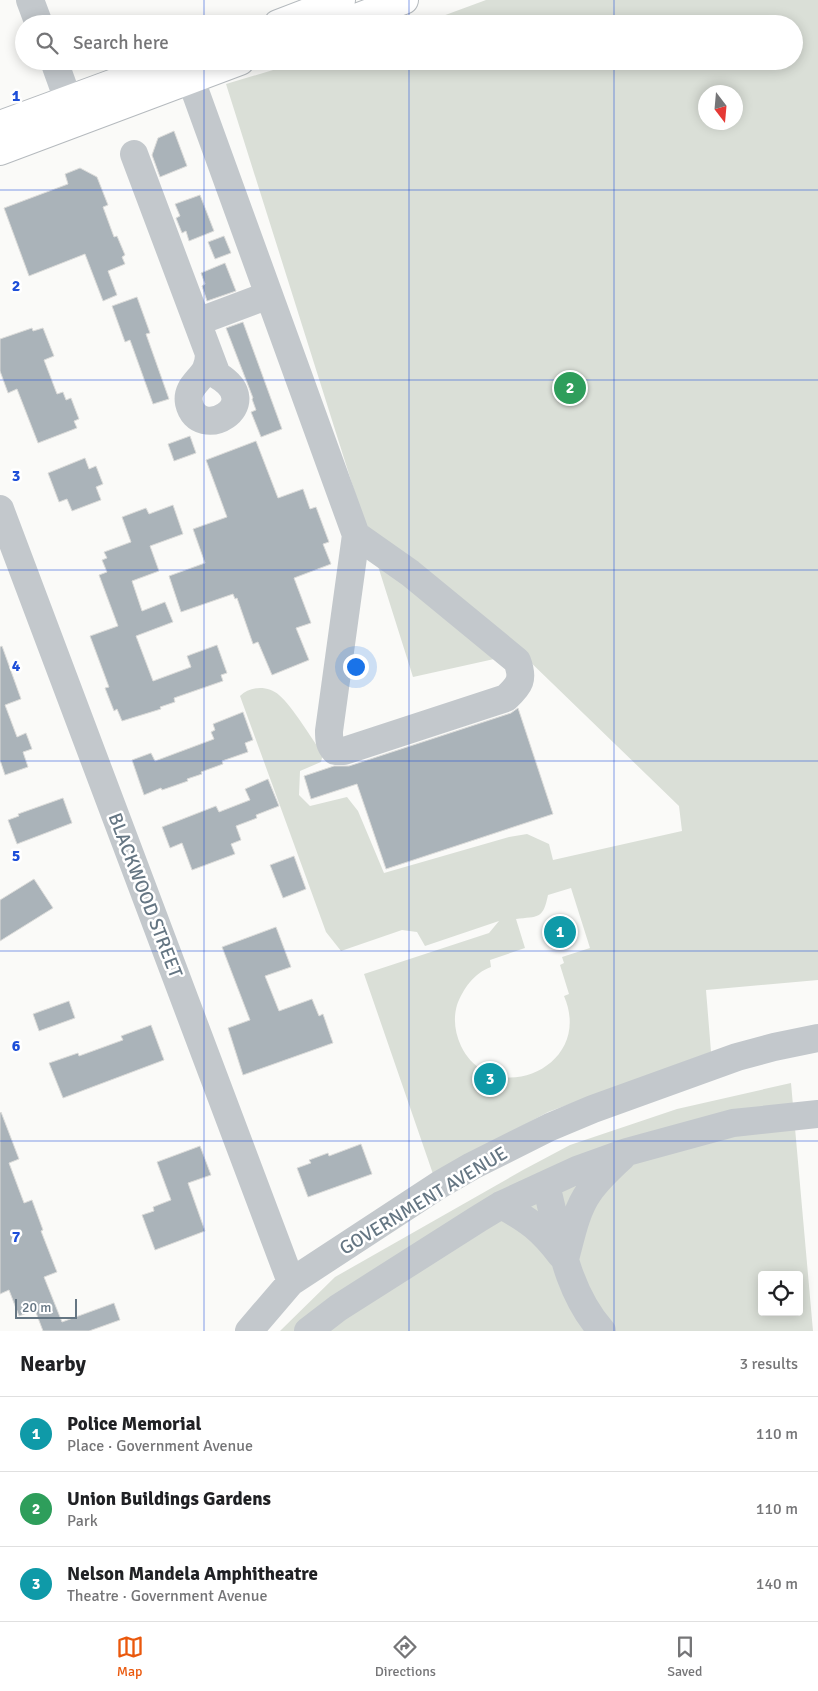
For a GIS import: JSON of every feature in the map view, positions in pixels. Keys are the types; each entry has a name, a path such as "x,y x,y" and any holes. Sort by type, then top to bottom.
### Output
{"main road":[{"path":"302,15 341,0"},
{"path":"364,15 404,0"},
{"path":"0,125 72,111 182,70"},
{"path":"0,151 72,111 110,84 156,74 175,75 182,70"}],"street":[{"path":"30,0 36,15"},
{"path":"57,70 72,111"},
{"path":"182,70 272,302 356,534 329,731 331,746 334,751 344,751 506,698 517,688 520,679 520,669 517,661 410,573 356,534"},
{"path":"134,154 203,338 272,302"},
{"name":"BLACKWOOD STREET","path":"0,508 291,1282"},
{"name":"GOVERNMENT AVENUE","path":"249,1331 291,1282 439,1185 472,1166 550,1127 593,1109 737,1057 818,1038"},
{"path":"308,1331 338,1308 502,1205 578,1170 627,1152 733,1123 818,1114"},
{"path":"565,1260 577,1217 588,1193 604,1174 627,1152"},
{"path":"546,1185 570,1280 593,1321 602,1331"},
{"path":"502,1205 538,1228 565,1260"}],"shaded area":[{"path":"486,0 818,0 818,980 706,990 711,1052 548,1112 433,1174 364,974 489,933 499,921 425,946 417,932 402,930 341,951 326,932 240,696 249,690 264,688 275,692 290,707 323,754 321,762 300,771 299,795 310,806 347,797 358,811 384,873 509,837 527,834 549,844 553,860 682,831 679,806 521,653 413,677 226,84 273,70 803,70 803,15 445,15","holes":["571,888 590,948 562,957 564,963 560,965 569,994 564,996 570,1021 565,1043 553,1060 536,1072 515,1077 495,1075 476,1065 461,1046 455,1026 457,1005 462,993 474,977 491,967 490,960 525,948 516,919 538,915 544,909 548,895"]},
{"path":"791,1083 813,1331 280,1331 335,1277 570,1145 677,1109"}],"building":[{"path":"174,131 187,166 160,177 152,155 158,138"},
{"path":"80,168 97,177 108,205 103,207 114,237 117,236 125,255 122,257 125,264 108,271 117,295 103,301 85,254 29,276 4,208 68,184 65,174"},
{"path":"200,195 214,231 189,241 186,231 182,233 176,218 180,216 175,204"},
{"path":"224,236 231,253 215,259 208,242"},
{"path":"225,263 236,291 207,301 202,286 205,284 201,273"},
{"path":"137,297 150,333 146,334 169,399 153,404 130,340 125,342 112,306"},
{"path":"243,322 282,429 261,437 251,412 256,410 253,398 226,328"},
{"path":"32,328 33,331 43,328 54,356 44,360 57,394 63,392 66,400 71,398 79,419 74,421 77,428 38,443 17,389 8,393 0,371 0,339"},
{"path":"190,436 196,453 174,461 168,444"},
{"path":"256,441 278,498 303,489 310,509 316,507 329,542 323,544 331,564 294,578 311,623 296,628 309,660 272,675 258,642 253,644 237,598 235,599 233,594 181,612 169,576 205,563 193,529 227,517 206,460"},
{"path":"85,458 89,469 96,466 103,484 96,487 101,500 72,511 67,499 59,502 48,473"},
{"path":"173,505 183,534 150,546 159,571 132,581 142,611 165,602 173,622 136,636 153,681 191,667 187,656 217,645 227,673 221,675 223,681 174,698 175,702 160,707 161,709 122,721 117,709 114,711 105,688 109,687 90,636 118,626 99,575 107,572 102,560 107,558 104,552 131,542 122,517 146,508 149,514"},
{"path":"2,646 21,699 5,705 17,737 26,733 32,749 23,752 28,767 5,775 0,760 0,647"},
{"path":"518,708 553,814 386,869 357,784 311,799 304,776 334,766 349,766 511,713"},
{"path":"243,712 253,740 245,743 248,752 222,761 223,764 201,772 202,774 187,779 188,781 162,790 161,788 144,795 132,760 151,753 155,761 214,739 211,732 215,730 213,724"},
{"path":"268,779 279,806 256,815 257,818 236,826 241,840 231,844 235,854 192,870 182,843 170,848 162,827 216,806 219,812 250,800 245,789"},
{"path":"63,798 72,823 17,844 8,820 19,816 18,814"},
{"path":"294,856 306,889 283,898 270,865"},
{"path":"34,879 53,908 0,941 0,900"},
{"path":"276,927 291,967 265,976 279,1011 312,999 319,1016 323,1014 333,1043 243,1075 228,1028 250,1020 222,947"},
{"path":"69,1001 75,1018 39,1031 33,1014"},
{"path":"151,1025 164,1060 63,1098 49,1063 78,1053 79,1056 123,1040 121,1036"},
{"path":"1,1112 19,1159 9,1163 24,1203 32,1200 43,1230 41,1231 57,1272 44,1277 62,1322 114,1303 120,1320 89,1331 43,1331 35,1310 19,1316 9,1290 0,1294"},
{"path":"361,1144 372,1174 308,1197 297,1168 311,1163 309,1160 328,1153 329,1156"},
{"path":"200,1146 211,1175 188,1183 205,1231 155,1250 142,1215 154,1211 153,1207 171,1200 157,1162"}],"place":[{"name":"Union Buildings Gardens","path":"570,388"},
{"name":"Police Memorial","path":"560,932"},
{"name":"Nelson Mandela Amphitheatre","path":"490,1079"}]}
